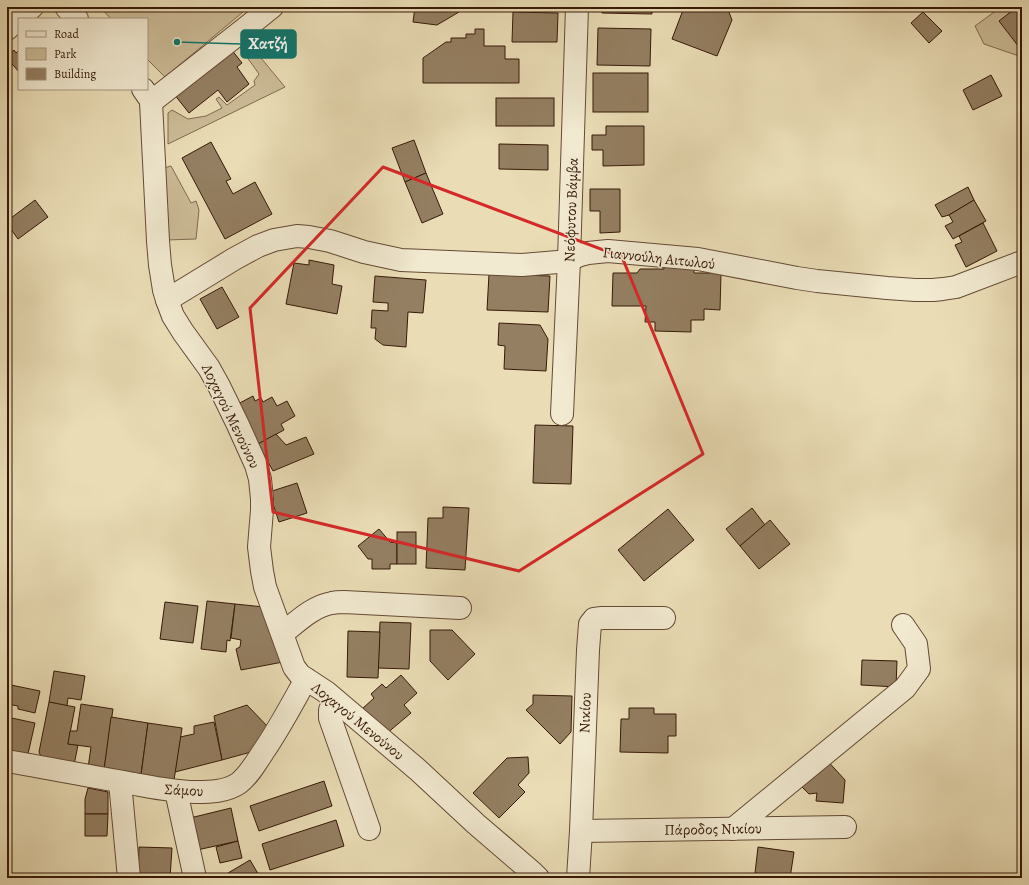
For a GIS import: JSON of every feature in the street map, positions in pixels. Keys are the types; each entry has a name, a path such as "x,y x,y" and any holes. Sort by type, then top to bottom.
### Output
{"street":[{"path":"20,18 32,7"},
{"path":"66,7 76,18"},
{"path":"147,96 272,7"},
{"name":"Νεόφυτου Βάμβα","path":"562,414 569,260 577,7"},
{"path":"7,29 18,19"},
{"name":"Λοχαγού Μενούνου","path":"147,96 158,241 162,280 167,300 183,332 210,368 256,465 260,479 262,499 259,547 260,563 265,587 283,633 294,667 299,674 326,692 418,770 530,876"},
{"name":"Γιαννούλη Αιτωλού","path":"167,300 258,246 274,240 297,236 330,241 364,252 401,260 522,265 558,262 596,251 608,251 698,259 817,281 915,290 956,287 1022,262"},
{"path":"283,633 310,612 321,606 332,603 344,602 460,608"},
{"name":"Νικίου","path":"578,878 590,624 594,619 602,618 664,618"},
{"path":"732,829 905,688 919,669 916,644 903,625"},
{"name":"Σάμου","path":"7,760 120,782 176,791 194,792 219,791 227,789 239,783 250,771 272,739 306,679"},
{"path":"335,700 330,710 330,718 369,829"},
{"path":"120,782 129,878"},
{"path":"176,791 195,878"},
{"name":"Πάροδος Νικίου","path":"581,831 845,828"}],"highlighted area":[{"path":"383,167 622,257 703,454 519,571 273,512 250,308"}],"green space":[{"path":"100,7 249,7 165,77 148,60 148,18 110,18"},
{"path":"1001,7 1022,7 1022,57 984,44 975,26"},
{"path":"246,40 285,87 168,144 168,113 172,110 188,119 206,116 222,108 216,99 219,97 227,105 255,85 254,81 259,74 239,46"},
{"path":"171,166 191,203 196,201 199,210 196,239 167,240 160,169"}],"building":[{"path":"415,7 459,7 459,12 437,25 413,22"},
{"path":"602,7 652,7 652,14 602,13"},
{"path":"677,7 727,7 732,20 717,56 672,39 683,10"},
{"path":"1017,7 1022,7 1022,51 999,21"},
{"path":"513,12 558,13 557,42 512,42"},
{"path":"923,12 942,31 929,43 911,23"},
{"path":"598,28 651,29 650,66 597,65"},
{"path":"475,29 484,29 484,46 505,46 505,59 519,59 519,83 423,83 423,58 446,42 451,42 451,38 466,38 466,34 475,34"},
{"path":"231,49 242,63 237,67 249,84 227,102 218,90 189,113 174,94"},
{"path":"14,50 16,53 18,51 18,71 7,58"},
{"path":"593,73 648,73 648,112 593,112"},
{"path":"991,75 1002,96 973,110 963,90"},
{"path":"496,98 554,98 554,126 496,126"},
{"path":"606,126 644,126 644,165 603,166 603,150 592,150 592,135 606,135"},
{"path":"414,140 426,173 405,182 392,148"},
{"path":"211,142 231,179 226,181 233,194 255,182 272,214 225,239 182,158"},
{"path":"499,144 548,145 548,170 499,169"},
{"path":"426,173 443,214 422,223 405,182"},
{"path":"968,187 974,200 949,215 942,217 935,205"},
{"path":"590,189 620,189 620,232 600,233 600,211 590,211"},
{"path":"35,200 48,217 18,239 7,224 7,221"},
{"path":"974,200 986,221 953,239 945,226 953,222 949,215"},
{"path":"983,223 997,251 966,267 955,245 962,242 959,236"},
{"path":"309,260 334,265 332,284 342,286 337,314 286,304 294,263 309,265"},
{"path":"664,263 694,268 694,273 721,273 720,310 704,309 704,320 691,320 691,332 655,331 655,322 645,322 646,306 612,306 613,273 637,273 640,269 664,269"},
{"path":"489,274 550,276 548,312 487,310"},
{"path":"375,276 426,280 423,313 408,312 406,347 383,345 375,339 376,328 371,328 372,310 388,311 388,303 373,302"},
{"path":"222,287 239,317 217,329 200,299"},
{"path":"499,323 540,325 548,339 546,371 504,369 505,346 498,345"},
{"path":"253,396 255,401 261,398 263,402 272,397 277,406 287,401 295,416 281,424 284,430 258,444 234,406"},
{"path":"535,425 573,426 571,484 533,483"},
{"path":"276,434 286,445 306,437 314,454 273,471 258,444"},
{"path":"297,483 307,513 279,522 269,492"},
{"path":"443,507 469,508 465,570 426,568 428,518 443,518"},
{"path":"752,508 765,525 740,546 726,529"},
{"path":"668,509 694,540 644,581 618,550"},
{"path":"770,520 790,544 759,569 740,546"},
{"path":"379,529 390,542 397,543 397,564 390,564 390,569 372,569 372,559 368,559 358,546"},
{"path":"397,532 416,532 416,564 397,564"},
{"path":"207,601 235,604 230,641 227,640 226,652 201,649"},
{"path":"165,602 198,606 193,643 160,639"},
{"path":"235,604 264,607 283,662 241,670 236,649 240,647 241,640 231,638"},
{"path":"380,622 411,623 409,669 378,668"},
{"path":"430,630 452,630 475,654 448,680 430,661"},
{"path":"348,631 380,632 378,678 347,677"},
{"path":"862,660 897,661 896,687 861,685"},
{"path":"54,671 85,676 81,700 68,698 67,706 49,702"},
{"path":"401,675 417,693 404,705 411,713 386,734 362,709 374,698 371,694 382,684 386,688"},
{"path":"11,685 40,691 35,713 18,709 18,706 7,704"},
{"path":"533,695 572,696 571,732 560,744 526,710 533,704"},
{"path":"49,702 75,707 68,744 78,745 74,765 42,759 39,752"},
{"path":"81,704 113,709 104,770 88,768 91,747 68,744 70,731 77,731"},
{"path":"247,705 269,728 251,752 222,760 214,716"},
{"path":"629,708 654,708 654,714 676,714 676,736 668,736 668,753 620,752 621,719 629,719"},
{"path":"7,717 35,723 28,754 7,750"},
{"path":"111,717 148,723 141,775 104,770"},
{"path":"214,722 222,760 175,772 180,737 194,734 194,726"},
{"path":"148,723 182,728 174,780 141,775"},
{"path":"528,757 529,773 518,785 525,792 499,818 473,793 507,758"},
{"path":"824,757 845,780 843,803 816,801 817,793 809,794 795,780"},
{"path":"324,781 332,806 259,831 250,806"},
{"path":"88,788 108,792 108,814 85,814 85,799"},
{"path":"231,808 238,841 197,850 190,818"},
{"path":"85,814 108,814 107,836 85,836"},
{"path":"336,820 344,846 270,870 262,844"},
{"path":"238,841 242,858 220,863 216,847"},
{"path":"139,847 172,848 170,878 138,878"},
{"path":"758,847 794,852 790,878 755,873"},
{"path":"250,860 260,877 231,878 228,873"}],"place":[{"name":"Χατζή","path":"177,42"}]}
